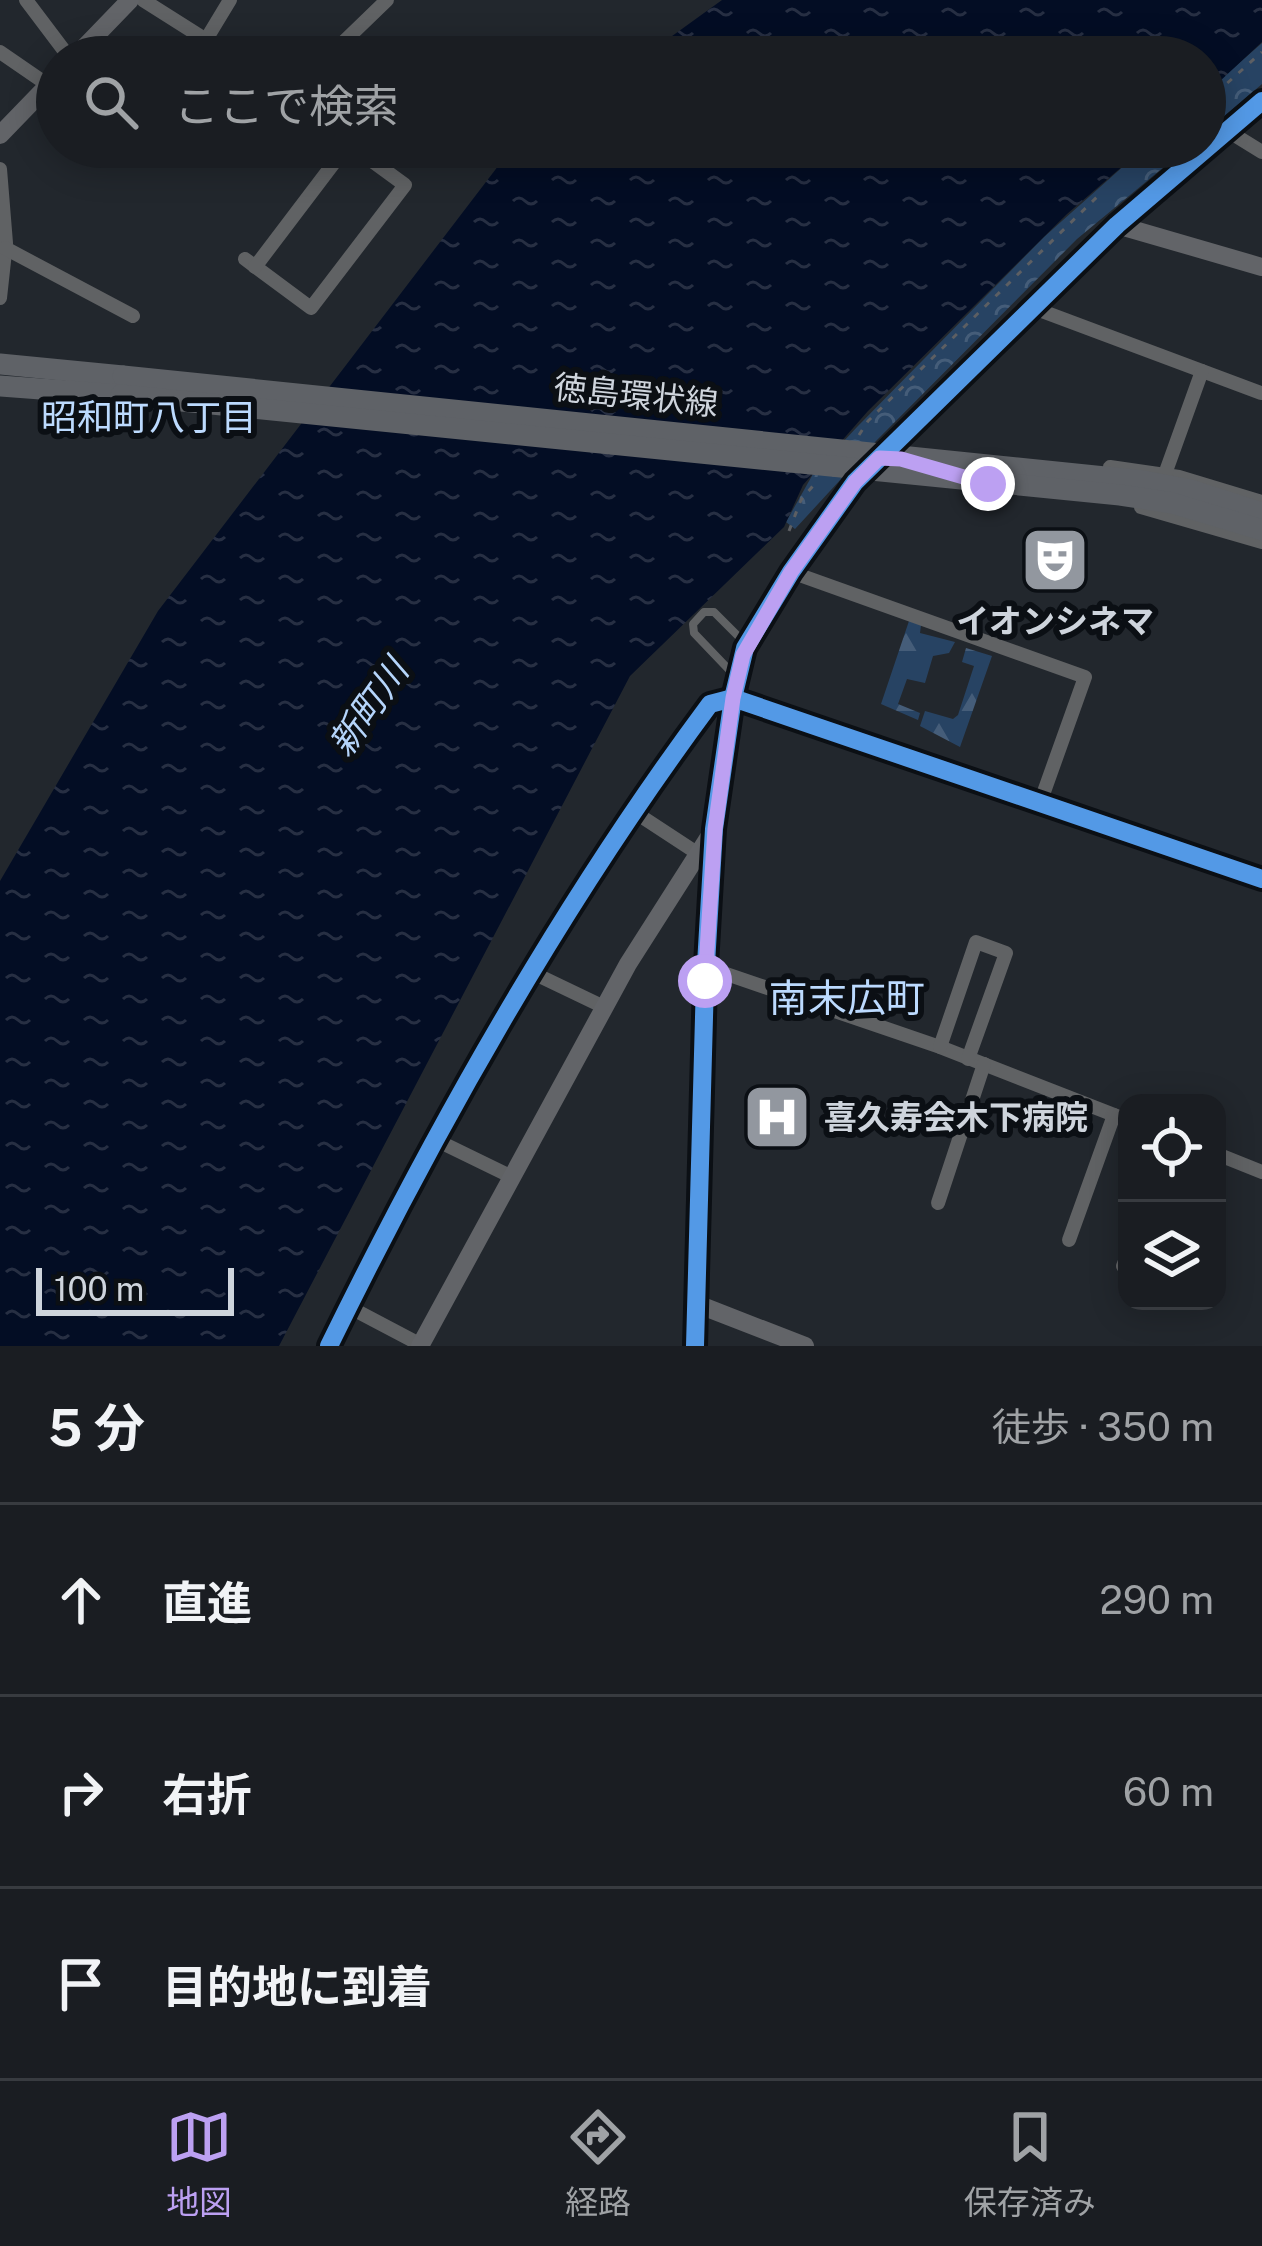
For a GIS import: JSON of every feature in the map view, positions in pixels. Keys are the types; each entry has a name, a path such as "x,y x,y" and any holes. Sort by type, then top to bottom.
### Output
{"main road":[{"name":"徳島環状線","path":"0,364 1144,481 1191,490 1262,513"},
{"name":"徳島環状線","path":"0,386 1120,495 1172,503 1262,530"}],"street":[{"path":"26,0 55,36"},
{"path":"93,36 130,0"},
{"path":"143,0 204,36"},
{"path":"208,36 230,0"},
{"path":"350,36 387,0"},
{"path":"0,52 36,72"},
{"path":"0,135 36,98"},
{"path":"1262,101 1228,130 1262,152"},
{"path":"332,168 250,263 311,308 405,185 380,168"},
{"path":"695,1346 706,967 715,829 735,688 747,645 791,572 855,482 1117,225 1184,168"},
{"path":"0,169 5,248 0,298"},
{"path":"1117,225 1262,267"},
{"path":"5,248 133,316"},
{"path":"1031,308 1261,393"},
{"path":"1165,474 1202,370"},
{"path":"879,458 1058,462 1141,470 1262,502"},
{"path":"901,459 988,484 1130,504 1262,542"},
{"path":"1057,493 1058,462"},
{"path":"1130,504 1141,470"},
{"path":"1211,526 1225,490"},
{"path":"791,572 1085,677 1040,803"},
{"path":"735,688 1040,803 1262,879"},
{"path":"329,1346 392,1217 531,972 710,704 735,688"},
{"path":"636,813 697,854"},
{"path":"349,1307 421,1346 604,1007 715,829"},
{"path":"938,1203 1006,953 976,942 940,1048"},
{"path":"706,967 1118,1116"},
{"path":"531,972 604,1007"},
{"path":"1069,1240 1118,1122"},
{"path":"436,1140 512,1178"},
{"path":"1226,1158 1262,1172"},
{"path":"697,1304 805,1346"}],"lane":[{"path":"735,688 694,633 693,624 704,612 714,612 747,645"}],"path":[{"path":"1226,84 1262,52"},
{"path":"856,439 868,421 1101,193"},
{"path":"789,531 801,500 829,472"}],"green space":[{"path":"1262,43 1262,84 1226,115 1226,75"},
{"path":"1121,168 1163,168 1077,239 795,529 786,522 813,474 1044,237"},
{"path":"909,621 921,625 920,633 955,642 949,653 933,656 925,683 907,679 898,704 920,713 918,720 881,704"},
{"path":"966,648 992,656 960,747 920,726 925,711 953,719 958,715 974,666 962,662"}],"water":[{"path":"722,0 1262,0 1262,42 1226,75 1226,36 672,36"},
{"name":"新町川","path":"497,168 1121,168 1067,214 868,411 803,485 784,527 630,676 279,1346 0,1346 0,881 158,611"}],"cycle path":[{"path":"1226,132 1262,101"},
{"path":"695,1346 714,829 745,648 791,572 855,482 1117,225 1184,168"},
{"path":"329,1346 505,1016 603,857 710,704 733,698 1262,879"}],"place":[{"name":"イオンシネマ","path":"1055,560"},
{"name":"喜久寿会木下病院","path":"777,1117"}],"district":[{"name":"昭和町八丁目","path":"149,417"},
{"name":"南末広町","path":"847,998"}],"route":[{"path":"705,981 715,829 733,698 749,639 855,482 879,458 901,459 988,484"}]}
